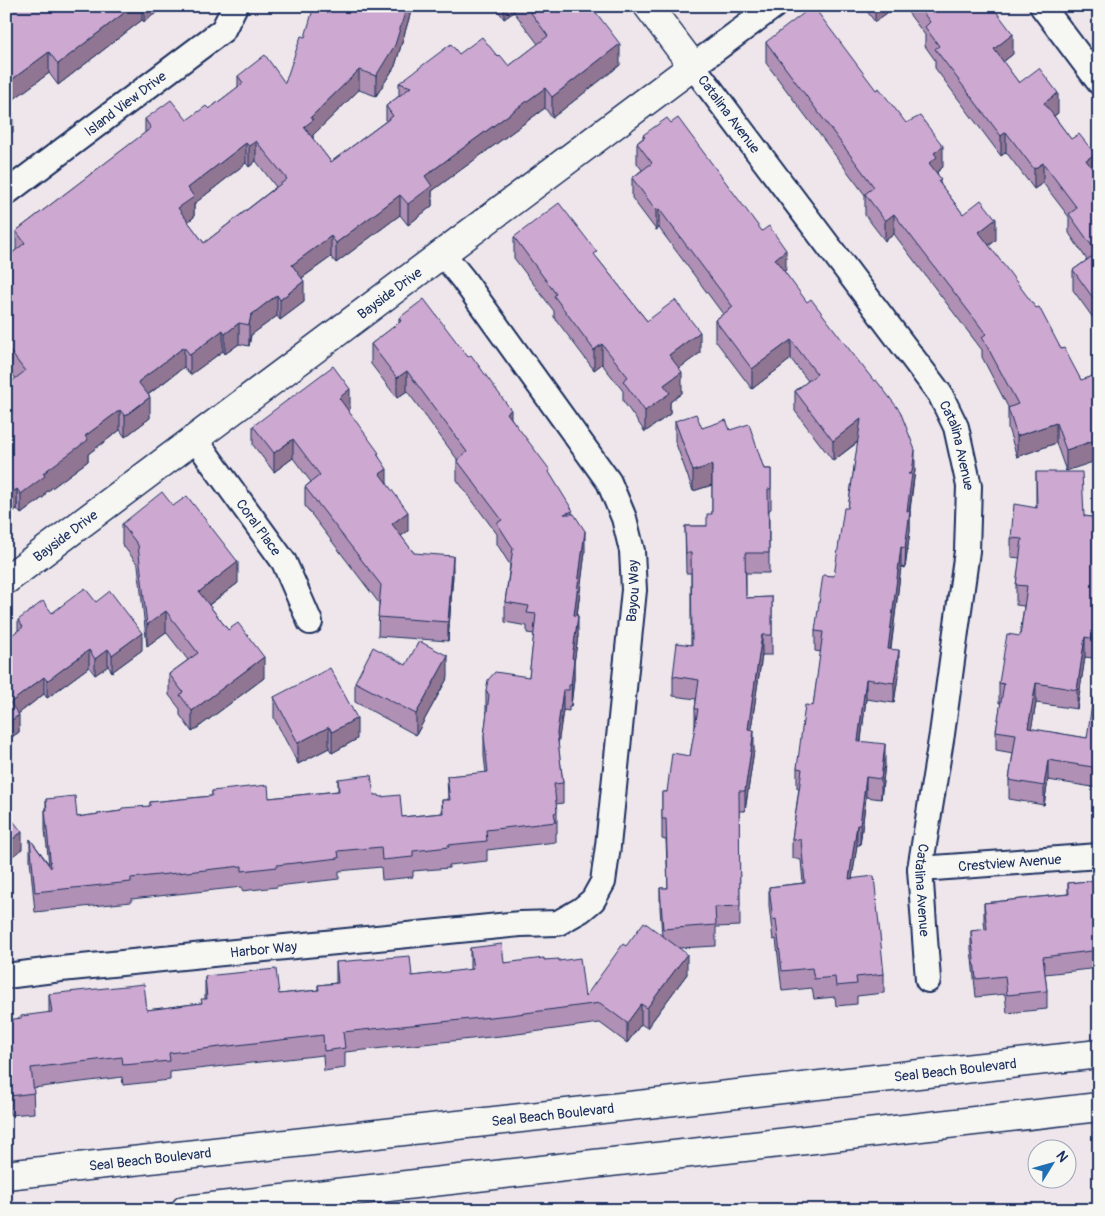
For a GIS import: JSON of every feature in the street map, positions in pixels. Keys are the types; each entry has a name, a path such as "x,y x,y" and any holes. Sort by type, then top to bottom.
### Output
{"main road":[{"name":"Catalina Avenue","path":"648,6 693,66"},
{"name":"Bayside Drive","path":"6,580 693,66"},
{"name":"Seal Beach Boulevard","path":"6,1175 1099,1054"},
{"path":"185,1210 1099,1107"}],"street":[{"name":"Island View Drive","path":"6,193 223,30 235,6"},
{"name":"Bayside Drive","path":"693,66 774,6"},
{"path":"1042,6 1099,82"},
{"name":"Catalina Avenue","path":"693,66 940,394 956,427 970,486 967,551 942,734 920,869 928,980"},
{"name":"Bayou Way","path":"442,254 608,482 624,518 632,551 634,590 603,882 593,900 581,910 558,923 520,924"},
{"name":"Coral Place","path":"195,439 284,562 310,622"},
{"name":"Crestview Avenue","path":"920,869 1099,856"},
{"name":"Harbor Way","path":"6,976 80,967 520,924"}],"building":[{"path":"6,6 133,6 58,64 49,52 6,84"},
{"path":"314,6 407,6 395,45 376,76 359,70 311,117 313,120 304,127 331,162 393,116 386,106 411,87 399,83 451,44 459,54 482,37 498,57 500,55 509,66 548,36 526,6 591,6 620,44 552,97 545,88 425,176 432,186 408,204 400,195 336,243 331,236 292,265 304,281 280,300 277,295 251,315 249,325 239,323 225,334 223,330 190,355 184,347 138,382 150,397 125,416 120,410 85,436 88,440 43,473 45,476 21,494 17,489 6,497 6,386 25,371 6,346 6,258 25,243 16,231 151,128 145,119 171,100 187,120 206,106 209,109 243,83 238,76 265,55 285,83 301,36 305,37","holes":["256,141 287,179 204,243 178,208 194,197 188,188 246,143 249,146"]},
{"path":"813,6 876,90 879,88 906,123 920,116 943,146 934,153 937,157 929,163 941,179 938,181 963,214 981,200 996,219 979,232 1036,308 1039,307 1061,349 1064,348 1081,380 1099,374 1099,439 1066,450 1056,423 1017,436 1008,408 1018,404 982,337 986,334 894,214 885,221 865,194 874,187 766,42"},
{"path":"918,6 992,6 1013,34 994,49 1019,83 1039,68 1058,93 1044,103 1071,139 1079,134 1095,154 1086,160 1099,178 1099,300 1096,302 1073,270 1097,253 1069,214 1077,208 1043,163 1034,169 1006,132 1001,136 935,49 939,46 925,27 930,22"},
{"path":"6,103 13,112 6,116"},
{"path":"667,118 671,123 678,118 762,231 769,226 786,250 775,259 807,302 811,299 874,381 876,380 900,411 915,450 912,472 908,474 912,474 907,511 910,511 905,548 901,547 888,649 899,650 894,683 866,679 858,741 885,744 881,779 866,777 860,825 857,825 849,879 874,876 884,974 856,977 857,984 836,986 835,977 814,979 812,968 782,971 776,919 773,920 769,887 805,883 801,840 792,839 802,769 797,768 805,705 813,706 823,632 815,631 823,575 834,576 844,508 848,508 861,419 833,441 795,391 817,374 791,340 752,369 715,320 733,307 659,209 656,210 632,178 652,163 637,143 645,137 643,135"},
{"path":"559,203 597,252 594,254 647,321 675,300 700,332 669,355 682,372 664,385 670,393 645,411 623,381 628,377 602,344 594,350 514,237"},
{"path":"424,299 468,357 471,355 511,410 507,413 550,470 549,472 573,511 564,514 574,514 585,531 574,615 578,616 572,658 574,659 571,685 569,685 569,690 563,690 557,733 563,783 554,784 557,812 554,813 556,822 486,830 487,841 413,851 413,857 382,860 381,847 338,851 339,858 277,865 277,867 242,871 242,866 131,878 131,882 35,892 30,839 51,868 45,810 47,810 46,799 75,796 77,817 121,811 122,808 150,806 150,802 212,796 212,791 268,785 269,798 339,791 338,779 371,775 374,795 379,795 380,797 400,795 402,817 443,813 442,800 450,800 447,776 488,772 484,736 489,695 486,690 488,680 495,672 529,677 536,614 527,613 529,606 505,602 513,548 497,523 502,520 457,460 467,452 407,371 397,378 371,344 401,321 399,318"},
{"path":"333,366 350,389 339,398 379,453 377,454 387,469 380,474 408,512 392,524 414,553 453,556 448,622 378,617 381,585 305,487 320,475 293,439 274,453 253,426"},
{"path":"696,414 702,428 726,420 730,430 749,424 764,469 771,469 771,489 768,489 769,553 745,553 746,598 772,597 772,635 762,635 748,729 754,730 745,791 739,791 740,906 715,907 716,925 663,929 660,888 668,888 666,819 662,819 662,792 667,792 672,753 690,756 698,709 695,709 699,680 673,676 677,643 692,645 691,553 686,553 685,526 707,526 707,514 712,514 712,465 693,471 675,421"},
{"path":"1036,472 1082,472 1084,516 1099,518 1099,640 1085,637 1077,690 1036,683 1028,728 1087,738 1093,697 1099,698 1099,768 1048,760 1044,786 1009,780 1016,734 996,731 1004,684 999,683 1007,634 1020,636 1027,586 1016,585 1022,539 1011,538 1014,504 1037,508"},
{"path":"162,492 173,506 187,496 238,562 199,592 228,630 238,623 264,657 192,711 180,695 183,692 169,674 198,653 166,611 147,625 138,545 122,524"},
{"path":"85,588 96,602 110,591 142,633 112,655 108,649 95,659 89,650 47,681 44,677 10,703 19,715 6,724 6,639 23,627 18,620 43,601 52,613"},
{"path":"419,641 448,656 416,714 355,682 373,647 406,665"},
{"path":"330,668 357,718 332,732 329,727 298,743 274,697"},
{"path":"6,812 22,832 6,844"},
{"path":"1099,880 1099,950 1043,957 1047,991 1007,995 1005,976 976,979 971,931 987,929 984,903 1069,894 1068,883"},
{"path":"644,922 687,954 647,1008 641,1004 627,1023 600,1003 510,1015 343,1032 345,1048 324,1051 323,1035 169,1053 170,1061 123,1065 122,1057 31,1068 34,1093 10,1096 6,1074 7,1020 52,1012 49,994 144,984 147,1010 202,1003 201,999 207,999 205,976 276,969 279,994 319,990 318,985 338,983 336,962 410,956 412,976 473,969 470,948 502,944 504,963 544,958 544,960 559,959 559,961 580,958 585,997 623,944 626,946"}]}
